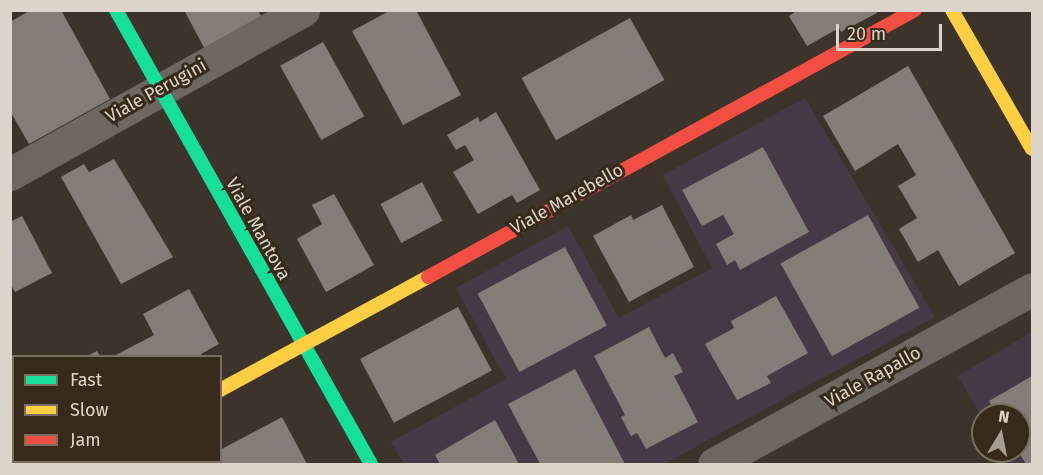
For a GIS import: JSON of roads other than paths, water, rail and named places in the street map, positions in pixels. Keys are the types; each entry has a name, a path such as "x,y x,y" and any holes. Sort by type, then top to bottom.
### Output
{"street":[{"name":"Viale Mantova","path":"116,10 371,465"},
{"name":"Viale Perugini","path":"10,174 303,10"},
{"name":"Viale Marebello","path":"222,389 915,10"},
{"path":"952,10 1032,149"},
{"name":"Viale Rapallo","path":"714,465 1032,289"}]}
